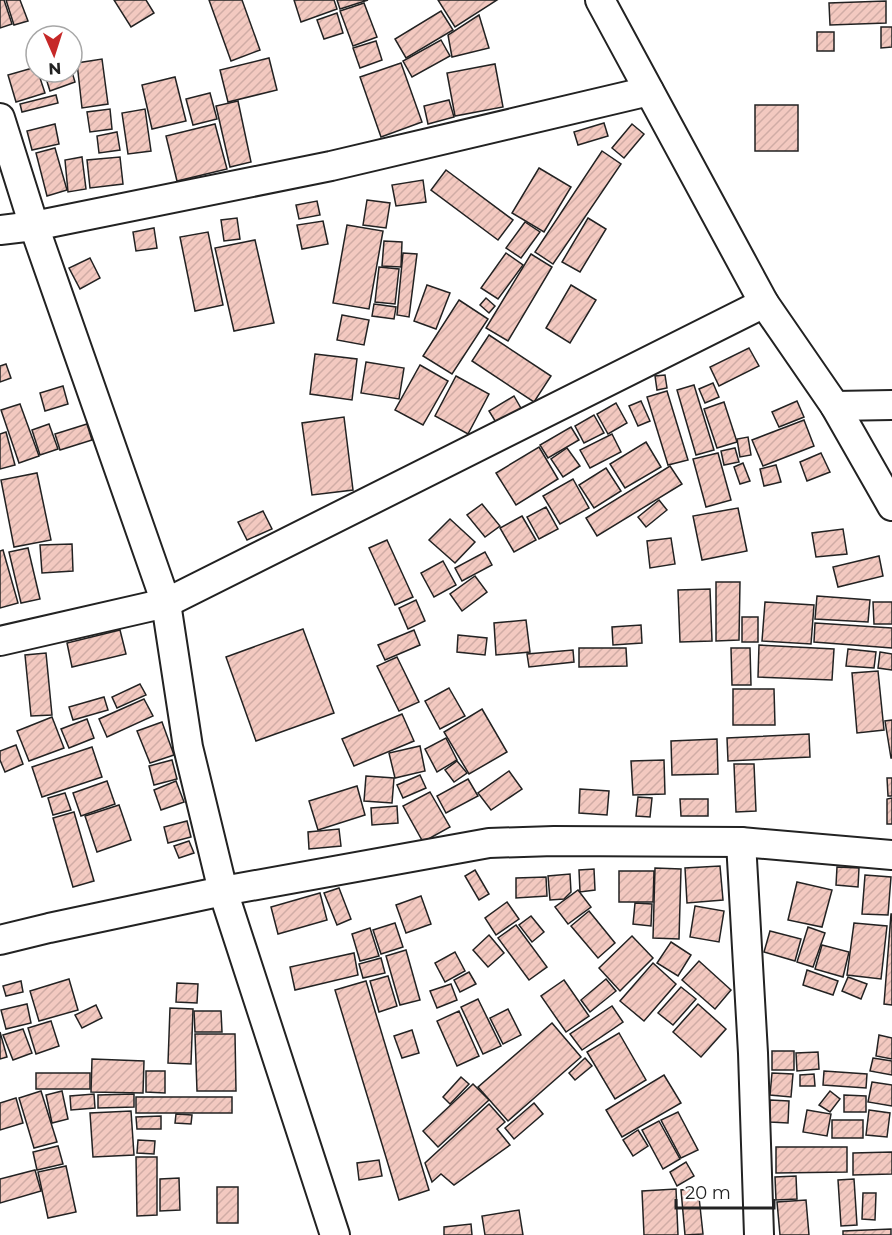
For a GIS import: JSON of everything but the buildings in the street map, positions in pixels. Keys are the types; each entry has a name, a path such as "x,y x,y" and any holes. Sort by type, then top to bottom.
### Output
{"street":[{"path":"600,0 764,303 835,405 892,506"},
{"path":"0,230 34,226 331,166 649,91"},
{"path":"0,118 34,226 166,603 188,747 223,891 335,1235"},
{"path":"0,641 166,603 764,303"},
{"path":"835,405 892,405"},
{"path":"741,842 753,1053 759,1235"},
{"path":"0,940 223,891 489,843 741,842 892,855"}]}
